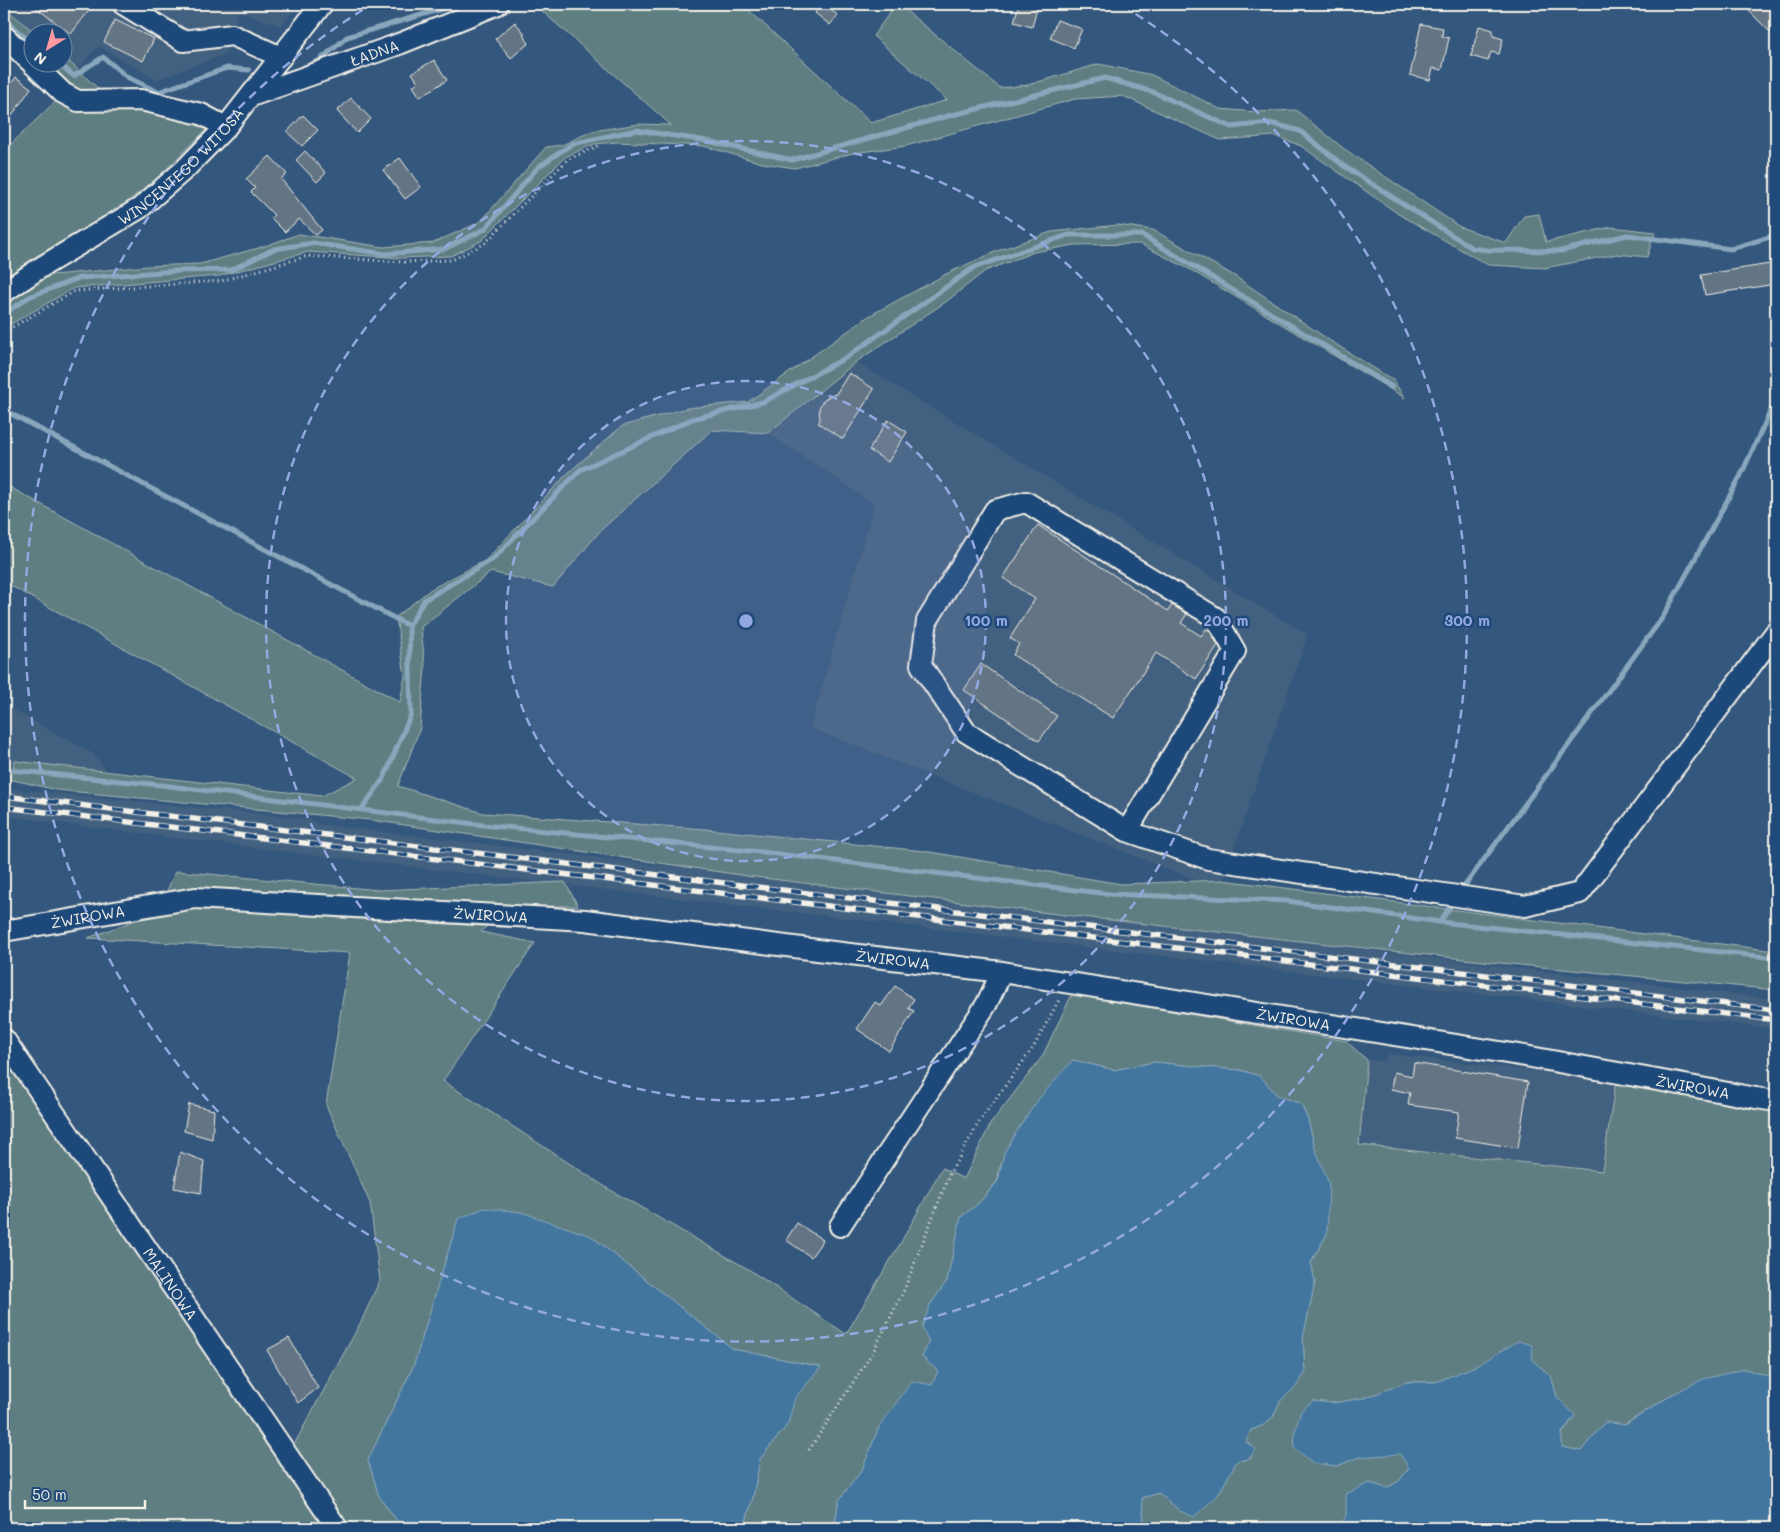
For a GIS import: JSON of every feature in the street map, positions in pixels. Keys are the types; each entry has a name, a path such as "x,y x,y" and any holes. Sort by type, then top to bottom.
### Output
{"street":[{"name":"WINCENTEGO WITOSA","path":"4,292 43,266 140,208 185,169 226,128 322,4"},
{"name":"ŁADNA","path":"251,96 399,44 498,4"},
{"path":"127,5 183,41 232,35 281,57"},
{"path":"4,36 63,93 78,101 141,100 201,114 226,128"},
{"path":"1127,831 1235,652 1216,618 1026,502 995,510 927,621 921,665 966,732 1127,831 1208,859 1525,906 1580,893 1776,632"},
{"name":"ŻWIROWA","path":"4,931 195,898 584,920 1069,982 1526,1056 1776,1101"},
{"path":"840,1226 986,1005 1002,972"},
{"name":"MALINOWA","path":"4,1039 337,1528"}],"path":[{"path":"4,332 75,291 221,280 308,256 402,262 452,260 484,244 567,160 598,146"},
{"path":"809,1450 873,1352 900,1299 950,1174 981,1119 1033,1048 1069,982"}],"shaded area":[{"path":"4,4 298,4 281,26 239,11 226,54 156,80 99,46 78,69 72,64 72,22 22,22 4,7"},
{"path":"856,362 1308,635 1223,880 1198,881 810,728 874,504 768,433"},
{"path":"4,705 92,753 108,772 15,761 9,779 4,779"},
{"path":"4,788 311,819 317,824 1776,999 1776,1029 312,855 4,816"},
{"path":"1388,1054 1616,1080 1603,1171 1359,1145 1367,1060 1384,1061"},
{"path":"1073,1060 1114,1070 1155,1062 1240,1070 1260,1076 1277,1095 1301,1104 1329,1184 1327,1234 1311,1262 1315,1282 1303,1338 1305,1373 1296,1387 1280,1401 1273,1417 1264,1425 1251,1430 1246,1442 1256,1449 1249,1459 1237,1461 1218,1495 1194,1517 1180,1511 1159,1493 1142,1498 1144,1523 1142,1528 834,1528 839,1500 862,1470 879,1427 912,1381 932,1385 938,1371 922,1357 929,1342 922,1327 930,1305 947,1281 961,1217 979,1203 998,1181 1004,1153 1021,1124 1041,1096"},
{"path":"484,1208 521,1212 591,1236 733,1349 821,1367 795,1398 788,1424 760,1459 753,1497 744,1528 402,1528 379,1496 368,1460 414,1365 458,1219"},
{"path":"1518,1341 1532,1345 1533,1361 1551,1376 1557,1397 1575,1415 1562,1433 1562,1447 1581,1451 1605,1422 1625,1425 1673,1394 1703,1379 1745,1369 1776,1379 1776,1528 1339,1528 1346,1516 1346,1494 1369,1483 1387,1488 1399,1481 1409,1468 1400,1454 1359,1457 1337,1466 1313,1463 1294,1448 1295,1431 1301,1411 1313,1401 1332,1403 1365,1398 1407,1382 1436,1382 1478,1365"}],"green space":[{"path":"534,4 742,4 871,123 947,100 873,36 896,4 898,4 1000,88 1028,85 1099,64 1152,75 1220,109 1256,112 1296,110 1343,148 1460,227 1506,243 1524,216 1539,214 1546,242 1611,227 1655,232 1647,257 1617,254 1545,268 1488,265 1400,215 1301,146 1275,136 1220,140 1123,96 1075,99 906,146 853,153 795,168 762,163 704,146 618,142 594,144 565,157 481,241 451,256 401,258 308,252 219,276 74,288 4,328 4,304 42,276 148,266 200,264 262,247 299,234 383,247 433,243 480,222 546,147 562,145 592,131 639,124 671,125"},
{"path":"4,7 22,22 22,48 4,31"},
{"path":"72,64 106,96 78,96 49,72 72,72"},
{"path":"62,95 141,104 209,127 154,181 114,212 38,255 4,279 4,151"},
{"path":"1118,225 1153,230 1233,275 1329,340 1393,380 1405,398 1189,269 1140,244 1075,245 1034,252 985,271 947,301 856,362 768,433 712,430 601,530 553,587 491,572 421,627 425,666 420,728 398,786 483,813 705,829 924,851 1121,884 1223,880 1776,951 1776,990 1500,963 1073,916 747,876 371,820 57,790 9,779 15,761 322,796 357,778 4,582 4,484 400,702 405,676 396,617 431,589 486,560 567,474 622,426 687,408 748,402 869,316 948,273 997,251 1051,232"},
{"path":"176,871 379,890 565,882 578,906 506,906 481,932 535,943 443,1081 607,1188 748,1269 846,1334 900,1244 942,1168 964,1179 991,1123 1042,1057 1072,994 1346,1041 1367,1060 1359,1145 1602,1171 1616,1080 1776,1108 1776,1379 1745,1369 1673,1394 1624,1425 1605,1422 1581,1451 1562,1447 1562,1434 1575,1415 1557,1397 1551,1376 1533,1361 1478,1365 1436,1382 1407,1382 1365,1398 1332,1403 1313,1401 1337,1466 1359,1457 1401,1453 1409,1468 1399,1481 1387,1488 1369,1483 1339,1528 1142,1528 1144,1523 1142,1498 1159,1493 1180,1511 1218,1495 1237,1461 1250,1459 1255,1449 1246,1442 1251,1430 1264,1425 1273,1417 1280,1401 1296,1387 1305,1373 1303,1338 1315,1282 1311,1262 1327,1234 1315,1148 1308,1120 1301,1104 1277,1095 1260,1076 1240,1070 1155,1062 1114,1070 1073,1060 999,1168 998,1180 979,1203 961,1217 947,1281 930,1305 929,1342 922,1357 939,1371 932,1385 879,1427 862,1470 839,1500 834,1528 744,1528 753,1497 760,1459 788,1424 794,1398 821,1367 733,1349 591,1236 458,1219 414,1365 368,1460 379,1496 402,1528 344,1528 291,1450 361,1322 380,1280 370,1203 326,1105 350,953 88,938 157,912"},
{"path":"4,1058 203,1350 330,1528 4,1528"}],"building":[{"path":"31,4 94,4 72,33 72,22 55,22"},
{"path":"821,4 838,15 830,25 815,13"},
{"path":"1019,4 1038,4 1032,27 1014,22"},
{"path":"1742,4 1776,4 1776,38"},
{"path":"115,20 154,39 143,61 104,42"},
{"path":"1057,20 1082,29 1074,48 1050,38"},
{"path":"515,22 525,34 523,35 529,43 511,58 495,39"},
{"path":"1421,24 1443,28 1442,36 1449,38 1442,70 1433,68 1430,80 1410,75"},
{"path":"1479,26 1493,30 1493,36 1503,39 1499,54 1491,52 1488,61 1471,56"},
{"path":"434,60 447,80 420,97 413,86 418,82 412,73"},
{"path":"16,77 31,88 4,127 4,94"},
{"path":"351,98 371,119 357,133 337,111"},
{"path":"303,115 318,130 302,146 287,132"},
{"path":"305,151 326,173 317,182 296,160"},
{"path":"270,156 287,174 281,179 322,230 316,235 299,219 285,232 271,218 274,215 251,192 255,188 246,179"},
{"path":"400,158 421,187 405,199 383,170"},
{"path":"1776,263 1776,284 1705,295 1701,275"},
{"path":"849,373 874,389 843,439 818,423 820,420 819,408 822,402 829,396 836,394"},
{"path":"888,420 907,432 888,462 869,450"},
{"path":"1038,525 1168,611 1172,605 1187,614 1181,623 1201,636 1206,629 1210,631 1218,645 1196,679 1156,653 1113,718 1013,655 1019,644 1010,638 1035,599 1003,578"},
{"path":"981,664 1057,716 1039,741 964,690"},
{"path":"895,986 914,999 908,1008 914,1011 889,1051 857,1029 875,1002 881,1006"},
{"path":"1414,1063 1528,1082 1518,1148 1455,1138 1459,1112 1408,1105 1410,1093 1391,1089 1394,1072 1412,1076"},
{"path":"189,1104 214,1110 212,1139 184,1131"},
{"path":"180,1152 204,1161 201,1193 174,1188"},
{"path":"797,1223 823,1240 811,1257 786,1240"},
{"path":"289,1338 318,1388 298,1403 267,1350"}],"waterway":[{"path":"303,68 320,60 347,37 455,4"},
{"path":"4,20 22,35"},
{"path":"69,72 74,76 103,57 127,77 158,92 227,68 249,70"},
{"path":"4,314 29,297 79,278 175,271 231,270 274,249 313,243 385,254 444,249 485,229 538,167 572,144 636,130 707,141 792,160 948,116 1105,78 1153,92 1231,127 1270,123 1300,131 1344,166 1472,248 1561,251 1627,235 1731,249 1776,235"},
{"path":"361,810 384,778 411,714 409,626 424,600 493,559 580,470 692,419 763,402 847,357 973,268 1068,235 1142,235 1392,387"},
{"path":"1463,888 1663,617 1740,477 1776,399"},
{"path":"4,410 409,626"},
{"path":"9,770 161,785 483,825 761,852 1109,894 1287,901 1440,922 1776,958"},
{"path":"1440,922 1450,907"}],"railway":[{"path":"4,796 1776,1010"},
{"path":"4,807 1776,1020"}]}
